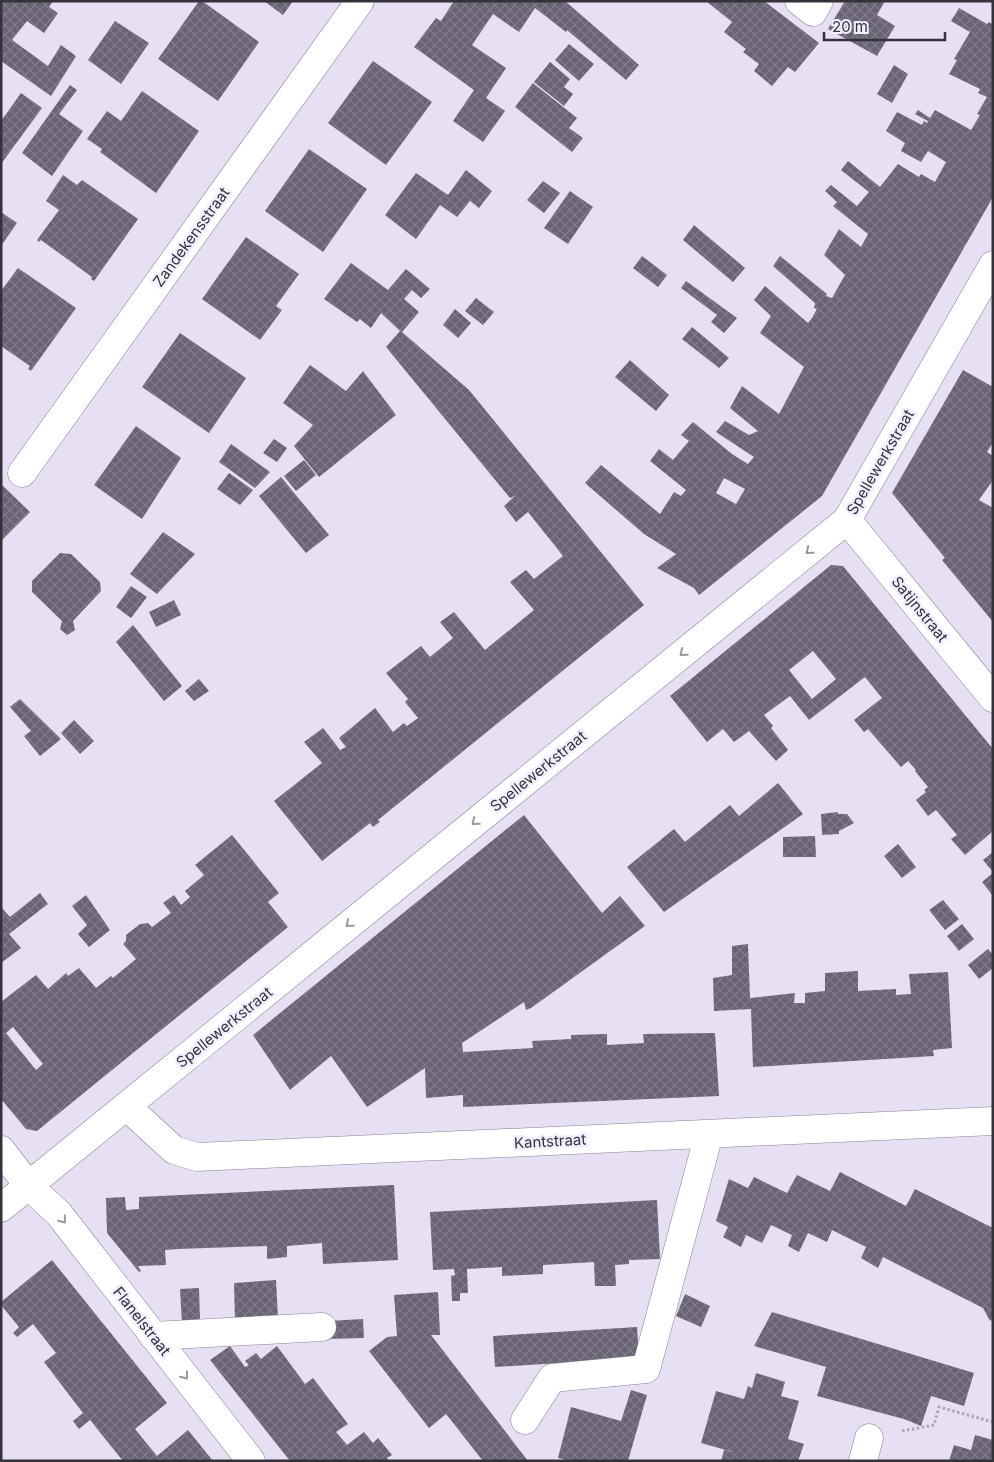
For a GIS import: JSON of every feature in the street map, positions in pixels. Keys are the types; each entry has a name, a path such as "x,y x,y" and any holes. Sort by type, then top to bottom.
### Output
{"street":[{"name":"Zandekensstraat","path":"22,473 360,1"},
{"path":"799,1 813,12 819,1"},
{"name":"Spellewerkstraat","path":"1,1208 847,520 993,265"},
{"name":"Satijnstraat","path":"847,520 993,698"},
{"name":"Kantstraat","path":"126,1106 174,1150 197,1157 993,1121"},
{"path":"525,1420 552,1378 646,1369 709,1134"},
{"name":"Flanelstraat","path":"1,1150 29,1186 59,1214 251,1461"},
{"path":"153,1336 322,1327"}],"path":[{"path":"866,1449 934,1425 940,1407 993,1422"}],"building":[{"path":"1,1 53,1 49,7 58,13 44,33 27,21 12,40 48,66 61,45 76,56 51,96 1,61"},
{"path":"199,1 202,1 259,42 218,101 158,59"},
{"path":"264,1 293,1 283,15"},
{"path":"454,1 565,1 639,65 626,80 567,30 566,32 535,8 519,32 493,14 472,45 506,68 486,98 505,111 483,142 453,121 474,90 414,47 436,18 441,21"},
{"path":"706,1 764,1 819,43 795,72 788,67 772,86 754,71 759,64 743,52 746,49 724,32 732,22"},
{"path":"845,1 885,1 877,15 895,26 877,56 828,29"},
{"path":"959,8 987,24 989,22 993,25 993,197 822,496 699,595 694,588 657,568 676,554 644,534 585,483 601,465 660,514 674,492 681,496 686,490 650,461 659,449 673,460 689,441 681,435 693,422 732,454 748,464 754,457 716,432 725,421 749,435 758,431 730,408 742,386 779,414 804,367 760,333 771,316 754,300 765,286 808,323 817,309 814,308 815,303 773,266 780,256 827,294 826,296 832,298 845,275 824,255 839,229 861,247 868,234 833,206 837,202 825,191 831,185 857,206 869,192 841,170 848,161 880,187 898,164 919,177 921,174 935,182 946,162 928,151 921,162 901,151 905,143 886,131 897,112 922,125 924,121 927,123 928,121 915,114 918,110 930,118 935,110 971,130 980,115 977,114 987,97 978,93 980,89 949,74 957,60 954,59 970,32 951,21","holes":["724,478 745,489 736,504 716,493"]},
{"path":"115,21 149,43 121,84 88,60"},
{"path":"569,44 594,64 579,81 555,60"},
{"path":"373,61 432,102 386,165 328,123"},
{"path":"550,62 570,79 564,87 573,94 564,106 534,82"},
{"path":"894,65 908,74 892,103 877,94"},
{"path":"533,83 577,118 569,128 583,138 572,152 515,107"},
{"path":"70,85 77,90 59,114 83,131 52,176 22,153"},
{"path":"142,91 199,131 156,193 100,152 102,149 87,139 107,111 121,121"},
{"path":"21,93 42,108 1,164 1,121"},
{"path":"309,149 367,189 323,252 265,211"},
{"path":"466,170 492,191 479,208 470,201 457,217 440,205 416,239 385,215 416,173 448,195"},
{"path":"63,175 77,185 82,180 138,219 94,281 91,279 92,277 41,240 39,242 37,240 59,210 46,201"},
{"path":"543,181 560,193 544,213 527,200"},
{"path":"570,191 593,207 568,244 544,228"},
{"path":"1,212 17,223 1,246"},
{"path":"694,225 745,268 733,282 683,240"},
{"path":"246,237 299,274 276,306 282,310 260,340 202,299"},
{"path":"642,256 667,275 658,287 633,268"},
{"path":"351,263 388,290 406,269 430,289 421,298 412,290 404,299 419,312 402,332 469,390 644,605 378,820 380,822 373,827 370,823 322,861 274,801 322,763 304,742 323,728 340,750 346,747 339,738 375,708 393,732 404,723 407,726 418,718 405,702 408,699 386,673 421,646 430,657 453,638 440,622 454,612 485,650 534,610 510,582 526,570 534,579 563,556 528,512 516,522 504,506 515,496 510,498 386,347 400,331 381,313 371,328 360,319 357,322 324,299"},
{"path":"18,268 76,308 31,371 28,369 30,366 1,346 1,291"},
{"path":"686,281 737,318 724,333 711,322 717,315 681,288"},
{"path":"476,298 494,312 483,325 465,311"},
{"path":"455,309 471,323 458,338 443,325"},
{"path":"692,327 729,358 719,368 682,339"},
{"path":"180,333 246,378 209,433 142,387"},
{"path":"630,360 669,395 656,411 615,377"},
{"path":"310,365 346,391 363,371 396,415 319,477 294,446 313,425 283,403"},
{"path":"963,370 993,387 993,442 987,452 993,456 993,480 979,500 993,508 993,622 942,560 945,558 892,493"},
{"path":"136,426 181,458 142,519 94,485"},
{"path":"274,439 287,448 277,462 263,453"},
{"path":"231,444 270,472 255,488 219,462"},
{"path":"304,460 316,475 296,491 284,476"},
{"path":"229,473 253,490 240,505 217,489"},
{"path":"281,477 329,535 306,553 259,496"},
{"path":"1,484 30,512 1,541"},
{"path":"163,532 195,554 157,594 130,574"},
{"path":"60,553 71,554 100,582 101,591 73,621 75,630 67,635 60,629 62,621 32,592 32,581"},
{"path":"831,565 843,566 993,749 993,831 965,855 951,839 957,835 936,810 928,816 916,800 926,792 924,790 928,787 916,770 908,761 901,767 868,729 864,732 854,720 882,698 865,677 809,720 790,696 764,715 773,726 771,728 788,750 776,761 749,731 734,742 723,729 707,742 670,696","holes":["813,651 836,679 812,699 789,670"]},
{"path":"131,586 147,597 131,618 116,607"},
{"path":"174,600 181,615 156,627 149,612"},
{"path":"133,625 182,686 164,701 116,642"},
{"path":"199,679 209,691 194,701 185,691"},
{"path":"20,699 61,739 40,756 24,736 31,731 10,707"},
{"path":"74,720 94,741 80,754 61,733"},
{"path":"778,783 803,814 664,912 627,867 674,829 685,842 730,805 739,816"},
{"path":"838,812 838,814 847,814 854,823 839,831 839,834 822,835 821,814"},
{"path":"524,815 602,913 620,896 645,926 531,1008 526,1010 524,1002 462,1043 463,1052 533,1048 532,1041 571,1039 571,1035 607,1034 607,1045 644,1043 643,1034 715,1033 719,1096 463,1107 463,1095 426,1098 425,1068 367,1107 331,1056 290,1090 253,1035"},
{"path":"232,835 279,893 268,902 288,927 37,1131 26,1129 1,1099 1,1002 36,975 48,989 66,973 68,976 79,968 96,988 111,976 113,978 136,959 123,944 126,941 126,935 140,924 148,923 152,927 171,913 163,903 174,895 181,905 190,897 185,891 204,875 195,865","holes":["13,1027 43,1064 36,1070 6,1033"]},
{"path":"815,836 816,857 783,857 783,837"},
{"path":"898,844 916,867 902,878 884,856"},
{"path":"993,852 993,872 983,860"},
{"path":"993,873 993,896 982,882"},
{"path":"40,893 48,904 9,934 21,948 1,963 1,907 10,917"},
{"path":"86,895 110,930 89,947 78,934 87,925 72,906"},
{"path":"943,900 959,919 945,930 929,910"},
{"path":"962,924 974,939 959,951 947,936"},
{"path":"748,944 750,998 795,993 794,1003 805,1003 805,993 825,991 825,973 858,971 858,991 896,989 896,995 911,994 909,974 948,972 952,1048 933,1050 934,1056 753,1067 751,1009 714,1011 713,978 732,975 732,946"},
{"path":"988,949 993,955 993,968 979,979 968,965"},
{"path":"840,1172 906,1206 915,1189 993,1228 993,1319 990,1321 983,1308 883,1257 878,1268 861,1258 866,1247 832,1230 827,1242 808,1233 799,1252 788,1246 792,1235 771,1225 762,1243 746,1235 741,1247 723,1237 728,1227 716,1221 729,1179 748,1188 754,1177 787,1193 797,1175 830,1191"},
{"path":"394,1185 398,1260 323,1264 322,1243 287,1246 287,1257 267,1259 267,1246 178,1249 165,1250 166,1265 138,1266 141,1271 139,1272 107,1233 106,1198 125,1197 126,1210 139,1209 139,1197"},
{"path":"657,1200 660,1259 629,1260 629,1264 615,1265 616,1286 595,1286 594,1262 543,1265 543,1274 502,1276 502,1267 467,1269 468,1293 460,1293 460,1301 452,1301 451,1276 455,1275 454,1269 433,1270 430,1212"},
{"path":"52,1260 167,1403 135,1429 157,1456 188,1430 213,1461 123,1461 90,1420 79,1429 73,1421 83,1413 44,1362 56,1353 33,1324 17,1337 13,1333 19,1327 1,1305 1,1302"},
{"path":"276,1280 278,1317 235,1320 234,1283"},
{"path":"199,1288 200,1321 182,1323 180,1289"},
{"path":"438,1292 440,1335 431,1335 528,1461 483,1461 446,1414 429,1428 369,1351 387,1337 397,1336 394,1295"},
{"path":"685,1294 710,1306 701,1327 676,1316"},
{"path":"772,1312 974,1373 964,1406 931,1396 921,1426 904,1419 817,1396 826,1367 754,1346"},
{"path":"363,1319 364,1338 326,1339 328,1321"},
{"path":"637,1327 639,1358 495,1367 493,1336"},
{"path":"230,1346 245,1367 249,1365 245,1361 256,1353 261,1359 277,1346 305,1384 313,1378 348,1424 336,1432 347,1445 364,1432 373,1443 378,1438 392,1455 387,1458 389,1461 290,1461 210,1360"},
{"path":"756,1373 785,1382 781,1396 799,1401 788,1439 804,1444 798,1461 721,1461 724,1450 733,1452 701,1443 716,1391 744,1399 748,1386 752,1388"},
{"path":"631,1390 647,1395 628,1461 571,1461 558,1458 571,1407 621,1421"},
{"path":"975,1435 993,1440 993,1461 949,1461 954,1445 971,1450"}]}
